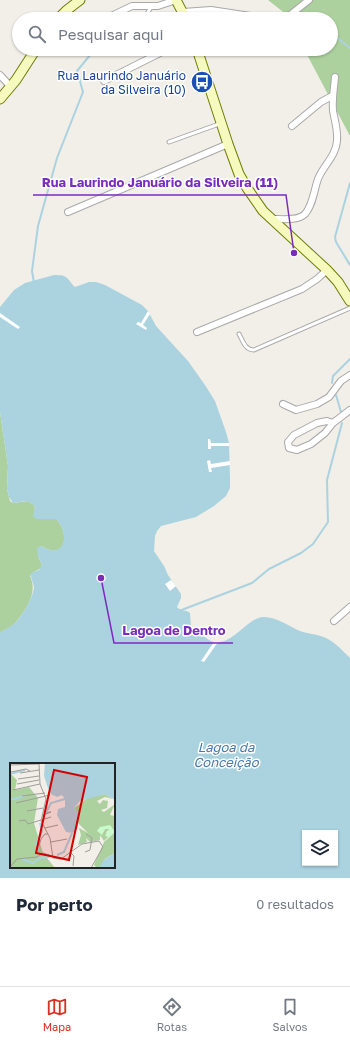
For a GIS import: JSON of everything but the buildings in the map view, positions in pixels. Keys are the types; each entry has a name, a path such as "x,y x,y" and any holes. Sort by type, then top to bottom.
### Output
{"main road":[{"path":"65,12 80,0"},
{"path":"176,0 182,12"},
{"path":"0,99 32,56"},
{"path":"199,56 228,144 247,188 263,211 328,270 338,282 350,301"}],"street":[{"path":"120,12 136,5 151,7 176,0"},
{"path":"294,12 309,0"},
{"path":"198,12 205,10 223,12"},
{"path":"104,81 154,56"},
{"path":"0,75 10,87"},
{"path":"272,219 299,217 305,214 310,205 318,179 323,169 333,156 337,142 332,96 335,77"},
{"path":"292,126 321,102 332,96"},
{"path":"68,212 228,144"},
{"path":"196,332 302,289 328,270"},
{"path":"283,404 296,410 317,404 329,396 350,374"},
{"path":"333,423 326,421 317,423 294,435 288,442 289,448 297,450 311,444 325,433 333,423 350,410"},
{"path":"334,621 350,608"}],"lane":[{"path":"148,12 151,7"},
{"path":"169,142 221,123"},
{"path":"239,334 246,348 254,350 350,308"}],"green space":[{"path":"268,0 350,0 350,136 308,56 338,56 338,12 283,12"},
{"path":"0,412 8,466 7,489 10,501 13,503 28,501 34,505 34,512 56,519 63,531 64,543 61,548 56,550 50,550 41,546 38,556 42,565 41,568 30,576 33,588 30,600 24,612 16,622 0,633"}],"water":[{"name":"Lagoa da Conceição","path":"54,275 65,276 75,287 89,282 96,282 105,285 142,305 148,311 156,326 188,361 215,401 229,443 230,488 226,496 214,506 196,517 161,526 155,536 154,551 181,594 177,607 190,613 191,627 210,641 220,642 226,640 256,619 267,617 300,631 326,638 350,658 350,878 0,878 0,633 16,622 29,602 34,588 31,573 39,570 42,565 38,556 37,548 41,546 49,550 56,550 60,548 64,538 63,531 56,519 36,519 33,516 35,507 33,504 25,501 13,503 9,497 7,489 8,466 0,412 0,307 14,290 25,283"}],"pier":[{"path":"148,311 150,314 143,325 147,328 146,330 136,324 138,322 141,323"},
{"path":"0,313 20,327 18,329 0,317"},
{"path":"208,439 210,439 211,443 229,443 229,446 211,446 211,449 208,449"},
{"path":"210,460 211,464 230,461 230,465 211,468 212,472 209,472 207,461"},
{"path":"171,580 176,586 170,591 165,584"},
{"path":"214,642 218,642 204,662 201,661"}],"waterway":[{"path":"338,39 350,48"},
{"path":"34,283 32,271 38,226 57,158 83,92 77,71 89,56"},
{"path":"350,183 335,237 336,242 350,265"},
{"path":"332,383 333,376 350,359"},
{"path":"336,395 341,412"},
{"path":"179,611 252,583 269,569 301,553 313,544 328,522 327,480 342,423"}],"place":[{"name":"Rua Laurindo Januário da Silveira (10)","path":"202,82"},
{"name":"Rua Laurindo Januário da Silveira (11)","path":"294,253"},
{"name":"Lagoa de Dentro","path":"101,578"}]}
